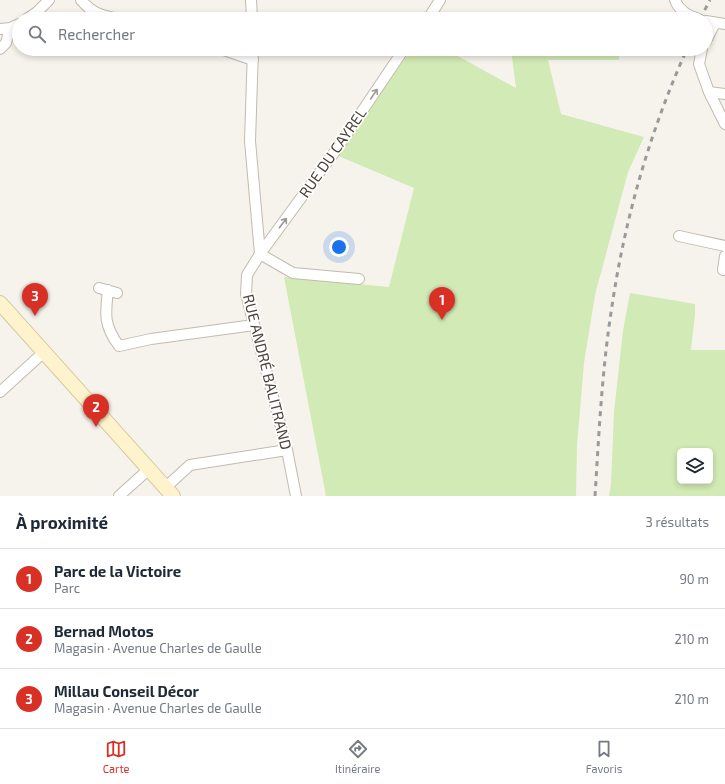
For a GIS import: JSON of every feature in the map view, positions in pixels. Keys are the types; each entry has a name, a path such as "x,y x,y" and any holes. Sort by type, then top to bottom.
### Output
{"main road":[{"path":"0,303 170,492"}],"street":[{"path":"37,12 50,0"},
{"path":"81,0 89,9 96,12"},
{"path":"251,0 252,12"},
{"path":"432,12 440,0"},
{"path":"675,0 680,9 684,12"},
{"path":"0,49 6,43 10,27"},
{"path":"241,56 253,60"},
{"path":"253,56 250,142 260,254 293,273 358,279"},
{"name":"RUE DU CAYREL","path":"260,254 332,156 399,56"},
{"path":"701,56 699,64 709,92 725,124"},
{"path":"709,92 725,94"},
{"path":"679,236 725,246"},
{"name":"RUE ANDRÉ BALITRAND","path":"260,254 246,277 246,294 287,450 296,496"},
{"path":"723,270 725,256"},
{"path":"108,291 106,320 110,334 119,346 151,339 254,325"},
{"path":"0,392 44,352"},
{"path":"170,492 190,465 287,450"},
{"path":"119,496 149,469"}],"green space":[{"path":"407,56 458,56 516,88 512,56 619,56 619,60 548,60 561,114 644,137 628,172 595,295 584,363 577,445 576,496 326,496 284,277 389,287 414,188 336,155"},
{"path":"630,293 695,304 691,350 725,350 725,496 609,496 611,484 614,412 623,331"}],"railway":[{"path":"704,12 710,0"},
{"path":"595,496 601,401 617,273 640,175 650,143 684,56"}],"place":[{"name":"Millau Conseil Décor","path":"35,316"},
{"name":"Parc de la Victoire","path":"442,320"},
{"name":"Bernad Motos","path":"96,427"}]}
